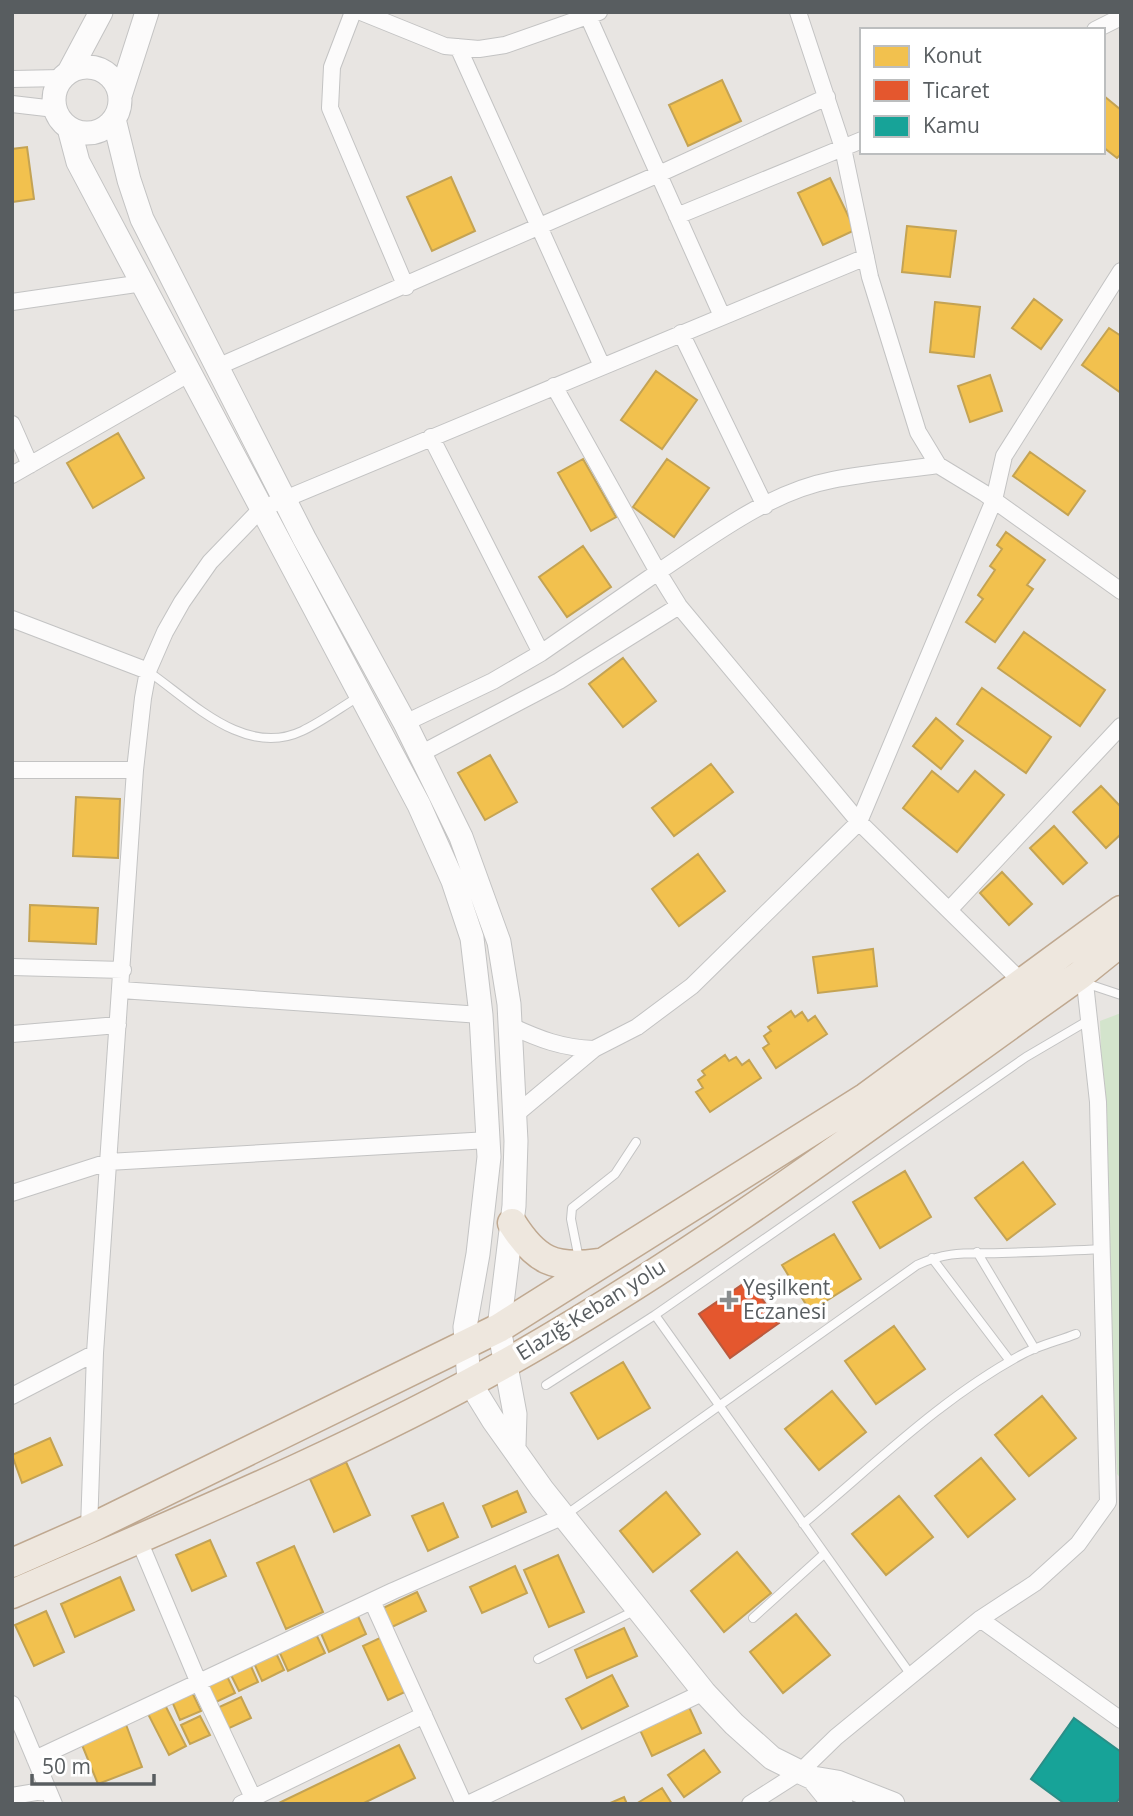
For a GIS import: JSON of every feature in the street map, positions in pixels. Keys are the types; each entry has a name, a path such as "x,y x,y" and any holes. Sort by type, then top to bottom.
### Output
{"highway":[{"name":"Elazığ-Keban yolu","path":"12,1563 89,1529 499,1328 592,1263 866,1097 1121,910"},
{"name":"Elazığ-Keban yolu","path":"12,1594 318,1458 505,1363 730,1222 1082,979 1121,942"},
{"path":"512,1223 528,1247 539,1255 562,1265 592,1263"}],"main road":[{"path":"100,12 54,96 55,109 69,128 78,162 192,372 261,509 419,805 453,881 472,938 481,1015 489,1140 488,1186 465,1327 469,1381 493,1420 564,1516 704,1692 757,1746 806,1775 830,1799 841,1804"},
{"path":"147,12 114,119 142,219 285,498 405,723 461,837 499,942 510,1026 515,1115 512,1223 499,1328 515,1415 514,1445"},
{"path":"66,75 87,67 105,72 118,87 120,96"},
{"path":"69,128 77,132 96,132 114,119"},
{"path":"806,1775 837,1782 893,1804"}],"street":[{"path":"353,12 332,67 330,108 406,286"},
{"path":"361,12 445,46 479,49 505,45 594,14 659,174 722,316"},
{"path":"798,12 843,148 866,257 918,432 938,465 994,500 1121,591"},
{"path":"1098,28 1120,14"},
{"path":"458,47 602,366"},
{"path":"12,79 66,75"},
{"path":"217,367 406,286 827,97"},
{"path":"12,104 55,109"},
{"path":"677,216 860,141"},
{"path":"89,1529 95,1353 135,770 148,671 164,632 182,602 210,562 261,509 866,257"},
{"path":"515,1115 594,1049 637,1027 692,986 859,822 994,500 1004,456 1121,271"},
{"path":"12,302 143,282"},
{"path":"681,333 765,506"},
{"path":"12,475 192,372"},
{"path":"554,386 679,607 859,822 1023,983"},
{"path":"12,424 30,465"},
{"path":"431,437 541,653"},
{"path":"405,723 493,681 541,653 658,572 765,506 831,480 938,465"},
{"path":"420,754 559,681 679,607"},
{"path":"12,619 148,671"},
{"path":"949,910 1121,726"},
{"path":"12,770 135,770"},
{"path":"12,967 123,970"},
{"path":"750,1804 806,1775 835,1737 980,1619 1035,1583 1114,1506 1101,1250 1098,1102 1082,979"},
{"path":"121,990 481,1015"},
{"path":"12,1034 118,1025"},
{"path":"510,1026 558,1046 594,1049"},
{"path":"12,1194 108,1162 489,1140"},
{"path":"12,1396 95,1353"},
{"path":"35,1759 372,1601 564,1516"},
{"path":"138,1538 250,1802 424,1715"},
{"path":"372,1601 466,1804 704,1692"},
{"path":"980,1619 1121,1720"},
{"path":"12,1704 51,1797 12,1796"}],"lane":[{"path":"148,671 228,727 262,738 303,731 360,695"},
{"path":"1082,979 1121,995"},
{"path":"546,1385 655,1315 1027,1056 1089,1020"},
{"path":"592,1263 571,1219 572,1208 615,1174 636,1142"},
{"path":"564,1516 917,1265 932,1258 977,1252 1101,1250"},
{"path":"977,1252 1035,1349"},
{"path":"932,1258 1010,1361"},
{"path":"655,1315 911,1675"},
{"path":"803,1524 967,1390 1010,1361 1076,1334"},
{"path":"753,1618 824,1554"},
{"path":"538,1659 639,1609"}],"green space":[{"path":"1121,1013 1121,1479 1117,1474 1100,1021"}],"building: Konut":[{"path":"722,80 741,121 688,146 669,105"},
{"path":"1105,97 1121,110 1121,154 1117,158 1105,149"},
{"path":"27,147 34,199 12,202 12,149"},
{"path":"451,177 475,231 432,251 407,197"},
{"path":"830,178 855,230 823,245 798,193"},
{"path":"907,226 956,231 950,277 902,272"},
{"path":"1034,299 1062,320 1041,349 1012,328"},
{"path":"935,302 980,307 974,357 930,352"},
{"path":"1109,328 1121,336 1121,393 1082,365"},
{"path":"656,371 697,400 662,449 621,420"},
{"path":"990,375 1002,411 970,422 958,386"},
{"path":"118,433 144,478 93,508 67,463"},
{"path":"1030,452 1085,491 1068,515 1013,476"},
{"path":"583,459 616,517 591,531 558,473"},
{"path":"667,459 709,488 674,537 633,507"},
{"path":"1006,532 1045,560 1027,585 1033,589 995,642 966,622 983,599 978,595 995,570 990,566 1002,549 997,545"},
{"path":"583,546 611,587 567,617 539,577"},
{"path":"1024,632 1105,690 1080,726 998,668"},
{"path":"623,658 656,701 623,727 589,684"},
{"path":"982,688 1051,737 1026,773 957,724"},
{"path":"936,718 963,741 941,769 913,746"},
{"path":"490,755 517,802 485,820 458,773"},
{"path":"711,764 733,792 674,836 652,808"},
{"path":"932,771 958,792 975,771 1004,795 957,852 903,808"},
{"path":"1101,786 1121,807 1121,834 1106,848 1073,812"},
{"path":"76,797 120,799 118,858 73,856"},
{"path":"1054,826 1087,863 1063,884 1030,848"},
{"path":"698,854 725,891 679,926 652,889"},
{"path":"1002,872 1032,904 1009,925 980,893"},
{"path":"30,905 98,908 96,944 29,941"},
{"path":"873,949 877,986 818,993 813,957"},
{"path":"791,1011 795,1017 802,1012 808,1021 815,1016 827,1034 776,1068 763,1048 769,1044 764,1036 771,1031 768,1027"},
{"path":"725,1055 729,1061 736,1057 742,1065 749,1060 761,1078 710,1112 696,1092 703,1088 698,1080 705,1075 702,1071"},
{"path":"1023,1162 1055,1204 1007,1240 975,1198"},
{"path":"905,1171 931,1217 880,1248 853,1202"},
{"path":"834,1234 861,1279 810,1311 782,1265"},
{"path":"894,1326 925,1369 876,1404 845,1361"},
{"path":"623,1362 650,1408 598,1439 571,1393"},
{"path":"832,1391 866,1432 819,1470 785,1429"},
{"path":"1042,1396 1076,1438 1029,1476 995,1435"},
{"path":"50,1438 62,1465 22,1483 12,1455"},
{"path":"981,1458 1015,1499 968,1537 935,1496"},
{"path":"346,1462 370,1515 334,1532 310,1479"},
{"path":"517,1491 526,1512 492,1527 483,1506"},
{"path":"666,1492 700,1534 653,1572 620,1531"},
{"path":"899,1496 933,1537 886,1575 852,1534"},
{"path":"443,1503 458,1537 428,1551 412,1516"},
{"path":"210,1540 226,1576 192,1591 176,1555"},
{"path":"294,1546 323,1612 286,1629 257,1563"},
{"path":"737,1552 771,1593 724,1632 691,1591"},
{"path":"558,1555 584,1612 549,1627 524,1570"},
{"path":"515,1566 527,1593 482,1613 470,1587"},
{"path":"120,1577 134,1610 75,1637 61,1604"},
{"path":"417,1592 426,1611 392,1627 383,1608"},
{"path":"46,1611 64,1652 34,1666 15,1625"},
{"path":"357,1614 366,1634 329,1652 320,1631"},
{"path":"796,1614 830,1655 783,1693 750,1652"},
{"path":"624,1628 637,1656 587,1678 575,1650"},
{"path":"316,1634 325,1653 288,1671 279,1651"},
{"path":"382,1637 407,1691 388,1700 363,1646"},
{"path":"276,1653 284,1670 262,1681 254,1663"},
{"path":"250,1664 258,1682 239,1691 230,1673"},
{"path":"226,1674 235,1693 214,1703 205,1684"},
{"path":"612,1675 628,1706 582,1729 566,1699"},
{"path":"191,1690 201,1711 180,1720 171,1699"},
{"path":"241,1697 251,1718 225,1730 215,1709"},
{"path":"164,1703 186,1746 169,1755 147,1712"},
{"path":"689,1707 701,1733 652,1756 640,1730"},
{"path":"200,1716 210,1735 190,1744 181,1725"},
{"path":"125,1722 142,1767 98,1784 80,1740"},
{"path":"399,1745 415,1778 362,1804 279,1803"},
{"path":"704,1750 720,1772 684,1797 668,1775"},
{"path":"662,1788 672,1804 636,1804"},
{"path":"624,1797 627,1804 608,1804"}],"building: Ticaret":[{"path":"749,1280 779,1323 730,1358 699,1314"}],"building: Kamu":[{"path":"1074,1718 1121,1752 1121,1797 1115,1804 1065,1804 1031,1779"}],"place":[{"name":"Yeşilkent Eczanesi","path":"729,1300"}]}
